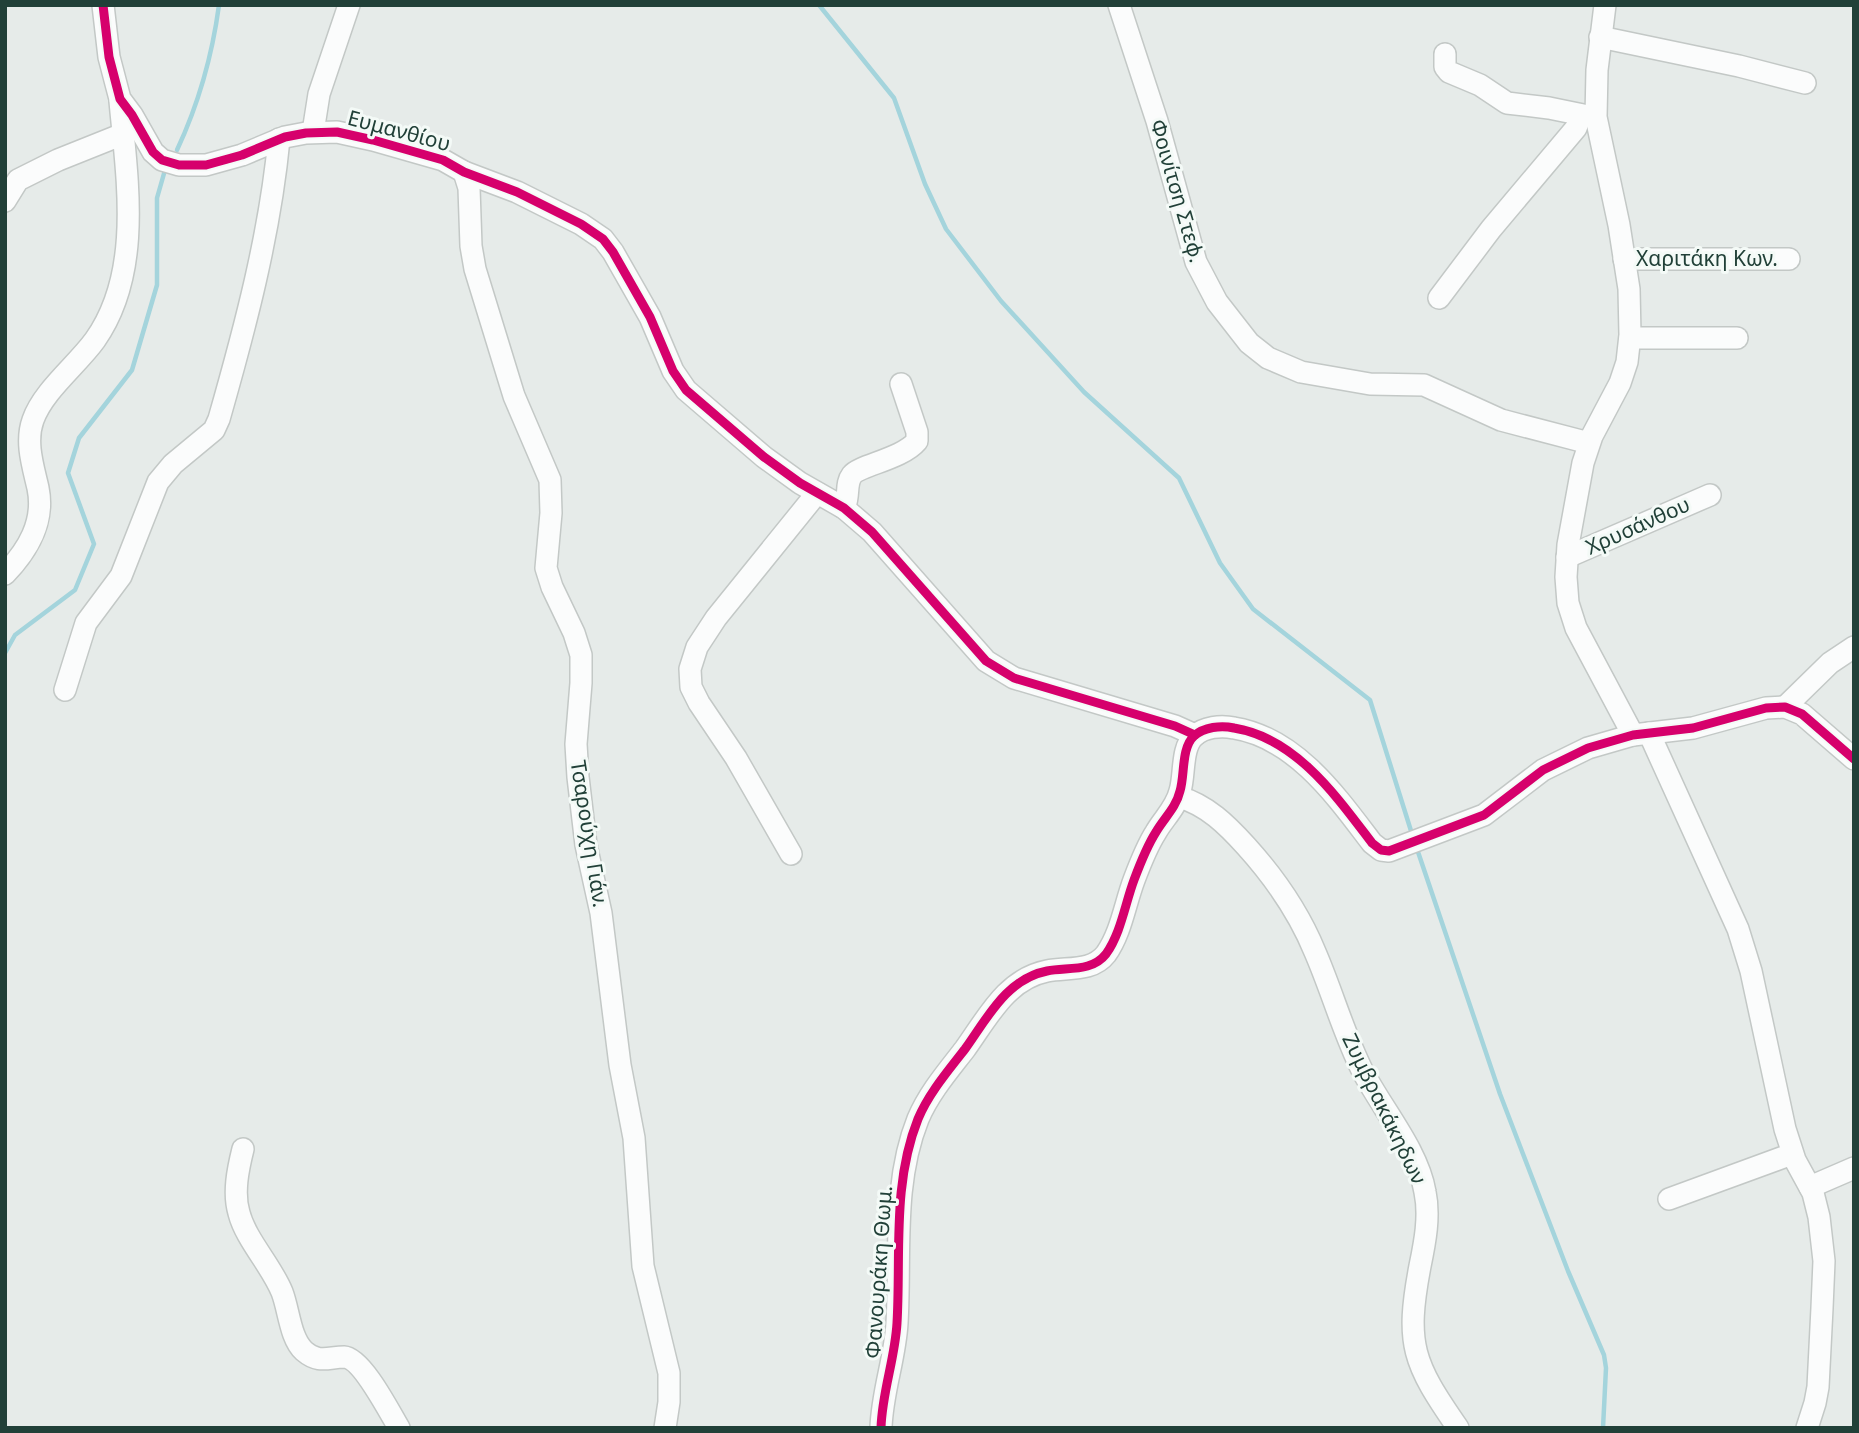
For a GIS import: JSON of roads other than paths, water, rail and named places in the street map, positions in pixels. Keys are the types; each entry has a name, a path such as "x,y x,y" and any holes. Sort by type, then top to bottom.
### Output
{"street":[{"name":"Ευμανθίου","path":"103,5 109,57 120,99 153,152 162,160 179,165 206,165 279,139 313,132 337,132 373,139 443,160 581,224 603,239 613,252 650,317 670,364 686,390 764,457 844,508 873,532 924,588 968,644 993,667 1014,678 1175,726 1195,735"},
{"path":"313,132 319,94 349,5"},
{"path":"1605,5 1588,116 1615,198 1630,304 1630,338 1627,362 1620,383 1589,443 1580,476 1567,557 1567,595 1573,620 1641,734 1742,941 1777,1101 1792,1154 1810,1186 1821,1228 1824,1270 1818,1387 1807,1428"},
{"name":"Φοινίτση Στεφ.","path":"1124,7 1196,262 1223,311 1255,348 1280,364 1323,377 1370,384 1424,385 1501,420 1589,443"},
{"path":"1600,37 1739,66 1805,83"},
{"path":"1445,54 1445,67 1449,72 1480,85 1507,103 1588,116"},
{"path":"5,574 32,539 39,518 40,502 30,452 33,420 49,393 75,366 102,330 116,299 122,276 128,216 120,99"},
{"path":"1438,298 1491,229 1588,116"},
{"path":"5,201 18,180 58,160 123,134"},
{"path":"65,690 86,623 121,576 158,482 173,464 214,430 219,419 243,335 274,189 279,139"},
{"name":"Τσαρούχη Γιάν.","path":"464,172 468,180 471,246 475,270 514,396 550,480 551,513 545,568 581,655 576,744 578,777 589,864 604,934 620,1065 634,1138 643,1266 668,1373 669,1402 665,1428"},
{"name":"Χαριτάκη Κων.","path":"1624,259 1789,259"},
{"path":"1630,338 1737,338"},
{"path":"844,508 848,500 849,481 854,472 885,461 917,441 917,432 901,384"},
{"path":"791,854 736,758 699,703 691,687 690,669 697,647 716,618 817,493"},
{"name":"Χρυσάνθου","path":"1567,557 1710,495"},
{"path":"1785,707 1830,663 1854,647"},
{"path":"1195,735 1210,728 1229,727 1272,740 1301,762 1328,788 1372,844 1381,850 1396,850 1484,815 1535,775 1567,757 1602,743 1641,734 1693,728 1766,708 1785,707 1807,717 1854,759"},
{"name":"Φανουράκη Θωμ.","path":"881,1428 897,1324 901,1202 908,1155 919,1118 948,1072 998,1003 1014,987 1035,975 1085,967 1104,956 1116,934 1128,895 1152,838 1179,797 1186,752 1195,735"},
{"name":"Ζυμβρακάκηδων","path":"1179,797 1202,806 1232,831 1261,863 1288,901 1315,952 1362,1070 1420,1173 1427,1209 1425,1239 1414,1297 1413,1342 1426,1379 1458,1428"},
{"path":"243,1149 237,1184 239,1214 277,1280 300,1348 319,1359 333,1360 344,1357 352,1360 369,1380 399,1428"},
{"path":"1669,1199 1792,1154"},
{"path":"1810,1186 1854,1168"}],"waterway":[{"path":"177,150 204,79 219,5"},
{"path":"819,5 894,98 925,184 946,229 1001,301 1084,392 1179,478 1220,563 1253,609 1370,700 1412,834"},
{"path":"5,653 15,635 75,590 94,544 68,473 79,438 132,370 157,285 157,198 165,170"},
{"path":"1416,846 1500,1094 1568,1271 1604,1355 1606,1368 1603,1428"}]}
